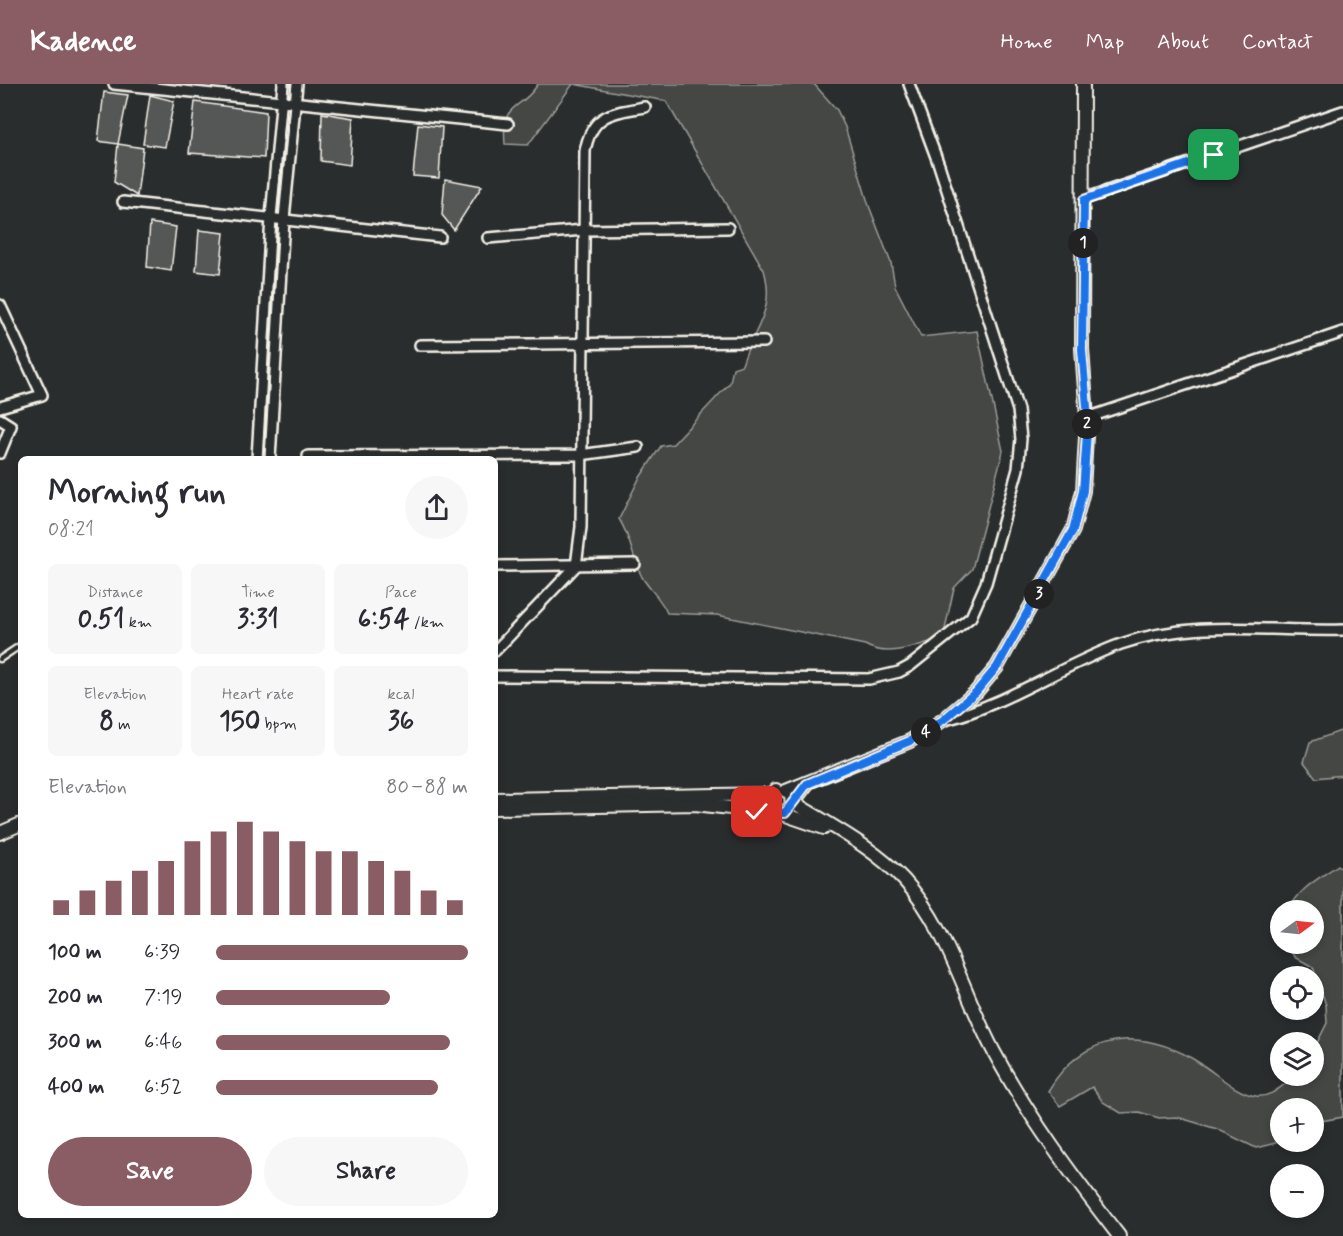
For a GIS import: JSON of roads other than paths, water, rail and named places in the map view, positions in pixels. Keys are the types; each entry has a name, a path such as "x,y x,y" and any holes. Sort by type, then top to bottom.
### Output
{"street":[{"path":"114,84 281,99 508,124"},
{"path":"257,456 271,218 283,84"},
{"path":"270,456 284,219 297,84"},
{"path":"498,676 869,679 899,672 910,666 971,617 986,583 1018,469 1021,439 1018,410 939,165 909,84"},
{"path":"498,799 770,794 777,789 786,790 807,784 894,748 943,720 976,692 997,667 1073,530 1083,491 1088,418 1082,350 1083,84"},
{"path":"498,648 576,566 581,527 585,151 592,128 599,119 645,106"},
{"path":"1084,200 1343,111"},
{"path":"123,202 440,237"},
{"path":"488,238 584,230 728,228"},
{"path":"267,280 281,282"},
{"path":"0,305 42,396 0,407"},
{"path":"266,310 280,311"},
{"path":"1088,418 1343,332"},
{"path":"420,345 764,342"},
{"path":"262,390 275,391"},
{"path":"0,419 11,426 0,453"},
{"path":"308,456 580,455 638,447"},
{"path":"498,566 635,564"},
{"path":"943,720 997,704 1099,654 1146,637 1206,627 1343,630"},
{"path":"778,813 788,811 792,802 807,784"},
{"path":"786,790 792,802 873,851 916,895 929,915 983,1030 1012,1084 1073,1176 1119,1236"},
{"path":"770,794 768,804 778,813"},
{"path":"498,808 695,804 778,813 845,835"},
{"path":"4,831 18,820"},
{"path":"4,831 18,825"}],"lane":[{"path":"0,659 18,647"}]}
